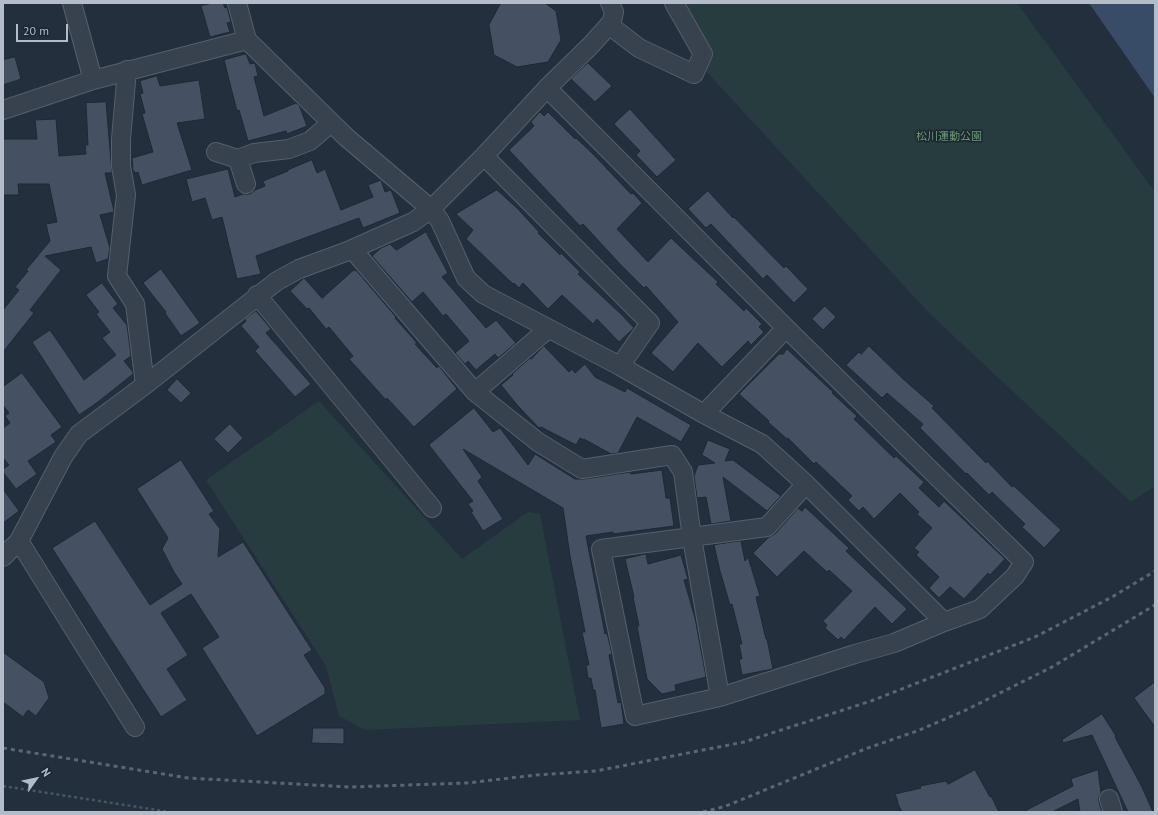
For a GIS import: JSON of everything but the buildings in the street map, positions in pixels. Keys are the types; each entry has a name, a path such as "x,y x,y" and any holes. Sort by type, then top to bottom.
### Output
{"street":[{"path":"72,3 93,80"},
{"path":"237,3 247,40 331,123 431,209 440,221 466,278 483,294 620,366 704,414 762,444 806,484 944,622"},
{"path":"3,557 19,542 63,457 79,434 145,385 257,295 277,281 299,269 352,249 413,222 431,209 484,156 547,88 612,22 614,12 610,3"},
{"path":"609,25 639,48 694,74 703,54 674,3"},
{"path":"3,110 127,70 247,40"},
{"path":"127,70 121,139 121,166 126,195 117,276 135,304 145,385"},
{"path":"547,88 786,328 1024,562 1014,576 980,608 894,643 720,697 635,716 601,549 767,527 806,484"},
{"path":"216,152 238,159 254,153 289,148 310,141 331,123"},
{"path":"484,156 650,323 620,366"},
{"path":"238,159 246,184"},
{"path":"352,249 475,392 538,442 582,469 672,455 683,472 692,538 720,697"},
{"path":"257,295 432,508"},
{"path":"704,414 786,328"},
{"path":"475,392 548,329"},
{"path":"19,542 135,726"}],"path":[{"path":"3,786 170,812"}],"green space":[{"name":"松川運動公園","path":"674,3 1017,3 1155,192 1155,486 1131,502 929,313 703,68"},
{"path":"319,401 462,559 528,512 540,514 580,720 365,730 339,716 326,666 206,480"}],"water":[{"path":"1089,3 1155,3 1155,98"}],"railway":[{"path":"3,748 188,778 350,787 467,783 536,775 596,771 744,742 871,701 1035,637 1112,597 1155,571"},
{"path":"703,812 726,806 865,749 917,731 966,710 1052,667 1155,605"}]}
